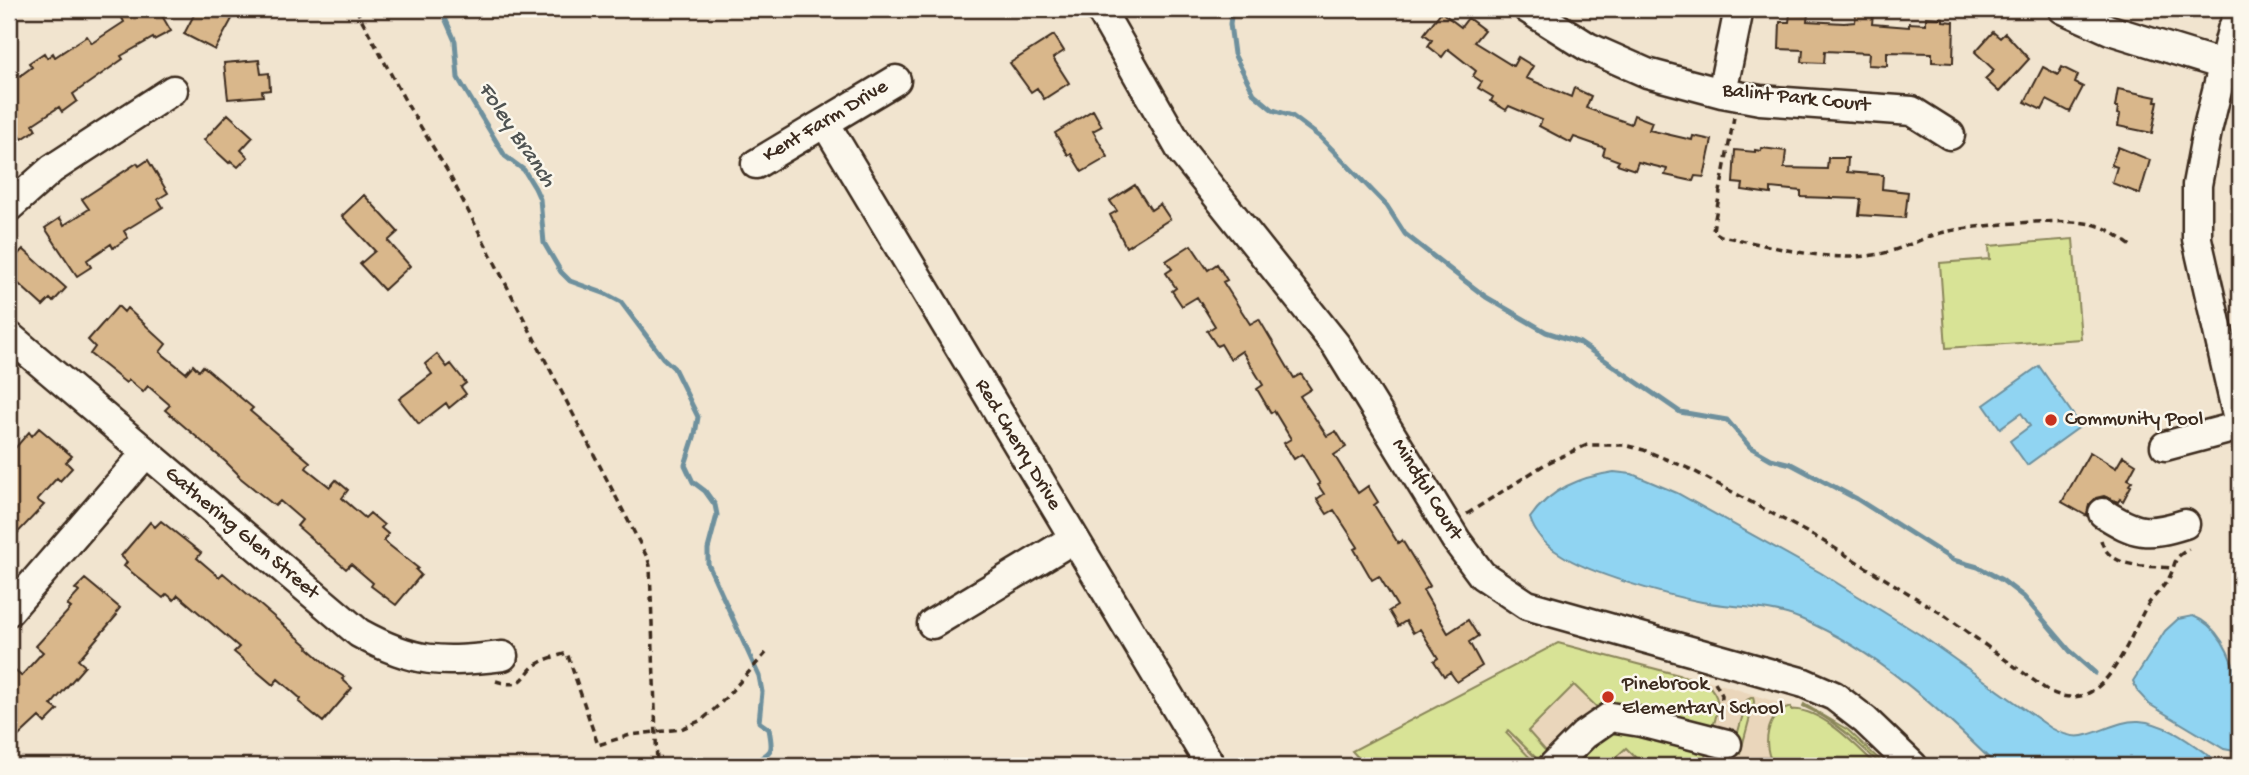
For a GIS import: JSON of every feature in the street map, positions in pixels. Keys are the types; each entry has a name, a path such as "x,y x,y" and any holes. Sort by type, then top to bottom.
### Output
{"street":[{"name":"Mindful Court","path":"1100,9 1182,152 1336,345 1448,527 1482,575 1527,606 1804,683 1834,696 1865,720 1913,766"},
{"name":"Balint Park Court","path":"1528,9 1588,47 1647,73 1730,94 1807,104 1912,111 1950,135"},
{"path":"1730,94 1740,9"},
{"path":"2063,9 2110,30 2232,67"},
{"path":"2165,446 2240,427 2197,239 2197,185 2207,131 2232,67 2232,30 2240,13"},
{"name":"Kent Farm Drive","path":"756,164 896,80"},
{"path":"9,207 52,169 173,90"},
{"name":"Red Cherry Drive","path":"825,122 1211,766"},
{"name":"Gathering Glen Street","path":"9,336 359,633 384,647 411,657 453,661 503,656"},
{"path":"9,611 146,453"},
{"path":"2109,517 2138,532 2188,536"},
{"path":"932,624 1073,539"},
{"path":"1553,766 1584,735 1610,718 1641,722 1727,744"}],"path":[{"path":"356,9 407,104 448,172 648,559 657,766"},
{"path":"1730,94 1713,230 1721,236 1837,257 1874,256 1906,248 1943,232 2062,222 2101,226 2131,246"},
{"path":"1448,527 1523,477 1567,452 1587,445 1624,445 1644,450 1690,469 1823,541 1944,615 2055,695 2076,699 2097,689 2110,673 2147,606 2168,580 2176,556 2188,536"},
{"path":"2109,517 2101,541 2106,551 2129,564 2172,568"},
{"path":"503,656 488,678 504,684 516,684 523,680 537,663 567,653 598,745 630,734 681,729 702,720 766,653"}],"shaded area":[{"name":"Pinebrook Elementary School","path":"1558,643 1711,681 1823,717 1875,766 1366,766 1352,751"}],"green space":[{"path":"2073,239 2081,339 1946,348 1940,263 1990,259 1989,246"},
{"path":"1558,643 1705,682 1715,695 1718,706 1711,734 1604,714 1574,685 1528,731 1552,758 1544,766 1508,730 1506,733 1538,766 1366,766 1352,751"},
{"path":"1753,697 1740,754 1736,756 1733,750 1747,700"},
{"path":"1804,704 1848,730 1886,766 1882,766 1846,733 1803,706"},
{"path":"1791,707 1791,710 1802,711 1826,721 1877,766 1774,766 1768,749 1768,732 1776,716"},
{"path":"1612,728 1707,749 1703,766 1637,766 1633,762 1637,759 1626,748 1616,757 1620,761 1614,766 1594,766 1580,752"}],"water":[{"name":"Community Pool","path":"2039,366 2081,426 2027,465 2010,441 2030,426 2021,413 2000,428 1984,405"},
{"path":"1614,472 1632,474 1677,493 1821,573 1922,636 2058,732 2078,736 2124,722 2151,723 2184,738 2224,766 1997,766 1906,683 1829,632 1801,619 1765,609 1702,602 1628,583 1573,562 1545,543 1530,518 1538,508 1567,486 1589,477"},
{"path":"2193,616 2212,628 2230,657 2242,706 2240,752 2224,749 2149,704 2138,692 2133,681 2165,631 2178,619"}],"building":[{"path":"124,9 158,9 171,31 121,56 123,59 73,94 77,101 62,112 59,107 33,124 36,130 22,139 9,119 9,84 32,67 29,63 44,53 47,58 53,53 55,57 87,36 92,43 124,22 121,16 126,14"},
{"path":"197,9 212,9 232,19 215,50 184,34"},
{"path":"1441,12 1461,27 1468,18 1484,30 1474,42 1513,66 1518,57 1533,66 1526,78 1571,97 1574,88 1591,96 1586,108 1631,124 1634,115 1652,122 1649,130 1692,140 1693,136 1712,140 1704,177 1695,176 1693,181 1665,175 1667,169 1638,162 1635,170 1617,164 1619,161 1603,155 1605,148 1574,137 1571,143 1539,126 1542,120 1509,106 1506,110 1491,101 1493,97 1478,88 1482,82 1473,76 1476,71 1448,49 1442,57 1428,46 1432,40 1424,34"},
{"path":"1856,13 1873,15 1872,24 1909,27 1909,23 1926,24 1926,17 1954,22 1953,63 1932,62 1932,53 1887,52 1887,66 1868,65 1869,53 1825,51 1824,63 1802,62 1803,50 1779,49 1780,22 1789,22 1790,14 1808,15 1807,21 1844,23 1855,22"},
{"path":"1993,32 2000,38 2005,33 2029,59 1999,92 1985,79 1994,70 1975,52"},
{"path":"1054,35 1064,51 1053,58 1069,83 1044,99 1037,88 1031,92 1010,63"},
{"path":"259,60 261,74 269,73 270,90 262,91 263,96 228,99 224,63"},
{"path":"2043,67 2058,75 2062,67 2078,75 2075,83 2083,87 2070,112 2047,100 2042,110 2025,102"},
{"path":"2118,89 2156,97 2155,101 2158,101 2152,133 2118,126 2120,115 2117,114 2118,107 2115,107"},
{"path":"1093,110 1102,126 1093,131 1108,157 1082,172 1055,133"},
{"path":"228,114 253,137 241,150 248,157 238,167 231,161 229,163 204,140"},
{"path":"2118,147 2150,160 2140,194 2112,183 2117,167 2111,165"},
{"path":"1762,148 1786,151 1784,168 1827,169 1828,158 1848,158 1847,172 1883,175 1882,189 1908,192 1905,218 1859,215 1861,199 1801,197 1801,191 1771,188 1771,194 1742,190 1743,184 1733,183 1735,150 1755,152 1761,151"},
{"path":"148,160 168,193 158,199 163,207 124,231 128,238 113,248 111,244 87,260 91,267 77,276 45,228 60,218 64,225 89,209 82,199 137,163 139,166"},
{"path":"1135,185 1151,210 1160,204 1170,219 1126,247 1110,215 1117,211 1110,201"},
{"path":"364,195 398,232 388,241 410,266 384,290 360,264 375,251 342,216"},
{"path":"1191,245 1208,270 1217,264 1227,280 1223,282 1250,324 1259,319 1294,378 1301,374 1311,389 1300,396 1327,436 1336,431 1346,447 1334,455 1358,493 1368,486 1378,502 1374,505 1398,543 1402,540 1430,586 1423,590 1448,633 1468,620 1478,636 1469,642 1482,666 1457,682 1450,672 1444,676 1434,661 1438,658 1420,629 1413,633 1406,621 1398,626 1389,611 1397,606 1379,576 1372,580 1354,549 1358,547 1334,510 1327,514 1317,499 1324,494 1318,485 1320,484 1302,454 1294,459 1284,443 1291,439 1257,389 1263,385 1242,351 1230,359 1221,344 1217,346 1207,331 1215,326 1197,297 1182,306 1172,291 1176,288 1166,273 1172,269 1166,261"},
{"path":"23,249 66,288 53,302 50,299 43,306 10,276 16,269 10,263"},
{"path":"118,306 124,312 127,308 166,344 160,352 186,373 193,365 199,371 203,366 253,408 250,411 310,462 306,468 330,487 336,480 348,490 342,498 365,518 370,513 384,525 381,528 388,534 384,541 418,568 416,570 421,575 396,605 371,586 373,583 351,564 346,569 297,526 302,520 280,501 275,506 238,476 226,462 165,410 170,405 148,386 143,392 129,380 126,383 90,354 95,347 88,340"},
{"path":"437,354 447,367 451,364 466,383 461,387 466,394 449,408 446,403 419,424 399,399 432,374 425,364"},
{"path":"39,428 72,456 66,462 72,468 60,481 57,478 37,500 44,505 9,542 9,455 29,432 32,436"},
{"path":"2090,452 2116,468 2123,456 2136,464 2128,479 2132,481 2129,485 2131,486 2123,501 2120,499 2118,502 2104,496 2096,498 2089,505 2087,516 2062,502"},
{"path":"161,521 201,553 197,558 219,577 223,573 329,667 344,677 342,679 352,688 323,722 299,702 301,699 278,679 273,685 234,652 239,647 178,595 174,600 167,594 163,598 124,566 127,562 121,556 150,522 155,527"},
{"path":"85,579 120,608 117,615 78,660 85,666 51,705 58,710 45,723 39,717 9,745 9,665 21,676 43,652 36,646 71,608 67,605 79,592 75,589"}],"waterway":[{"name":"Foley Branch","path":"441,9 455,41 458,78 505,156 524,170 535,188 540,199 544,243 561,272 570,281 621,302 663,358 674,368 698,417 685,465 693,482 705,491 715,505 717,515 708,549 708,564 759,676 762,692 759,722 769,729 771,739 769,752 752,766"},
{"path":"1232,9 1230,24 1234,54 1254,94 1273,110 1292,116 1320,137 1387,206 1405,234 1465,281 1486,297 1546,332 1580,343 1680,412 1727,420 1750,447 1771,459 1791,464 1857,499 1953,560 1978,567 2002,580 2024,597 2070,651 2095,673"}],"place":[{"name":"Community Pool","path":"2051,420"},
{"name":"Pinebrook Elementary School","path":"1608,697"}]}
